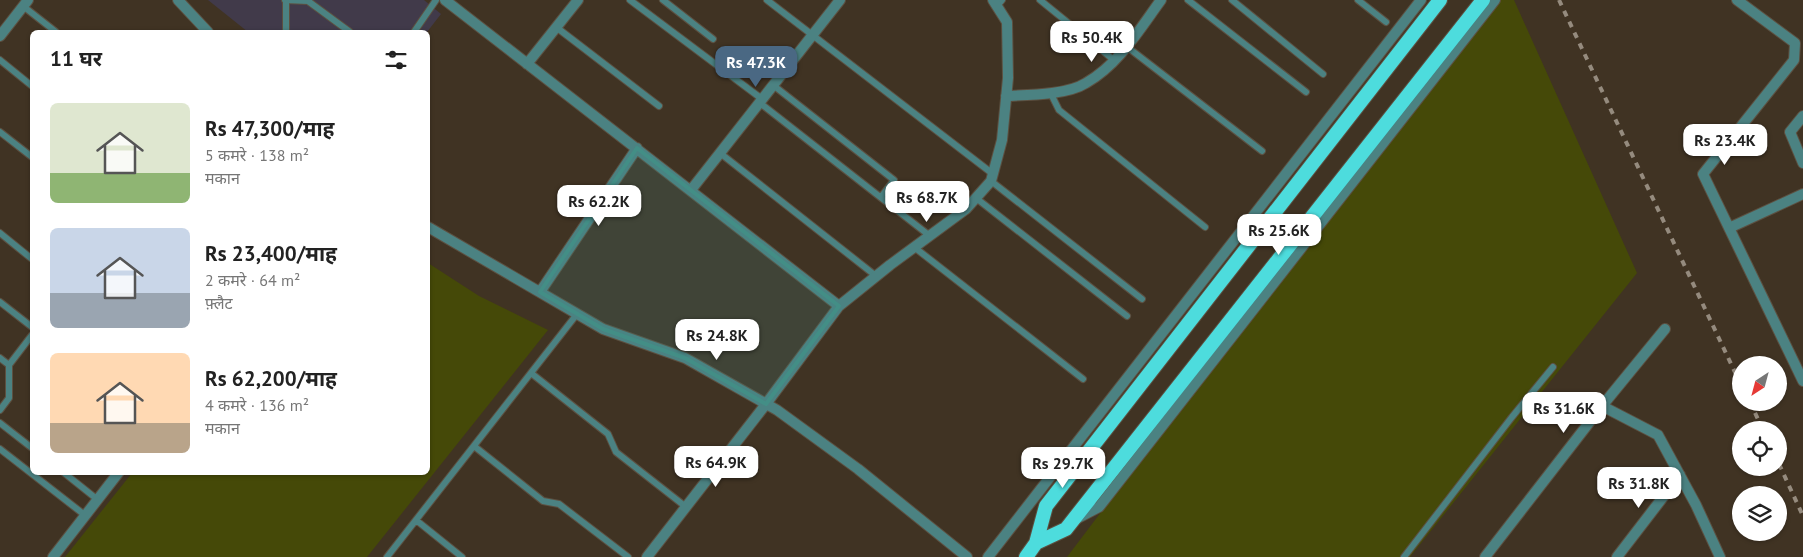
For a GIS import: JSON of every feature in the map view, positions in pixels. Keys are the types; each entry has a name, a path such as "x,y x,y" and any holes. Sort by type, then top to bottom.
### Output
{"highway":[{"path":"1036,543 1066,529 1483,0"},
{"path":"1026,557 1036,543 1046,506 1439,1"}],"street":[{"path":"178,0 206,30"},
{"path":"445,0 839,306"},
{"path":"527,64 577,0"},
{"path":"691,190 840,0"},
{"path":"1006,96 1050,94 1085,84 1115,61 1161,0"},
{"path":"988,557 1421,0"},
{"path":"1072,521 1099,507 1495,0"},
{"path":"1737,0 1794,43 1794,60 1703,174 1803,381"},
{"path":"647,557 766,404 839,306 914,247 966,210 992,177 1002,140 1008,78 1007,22 998,2"},
{"path":"0,36 25,3"},
{"path":"1803,116 1790,132 1803,163"},
{"path":"540,292 637,148"},
{"path":"1729,228 1803,194"},
{"path":"430,228 603,329 685,358 766,404 858,469 967,557"},
{"path":"1485,557 1602,406 1665,329"},
{"path":"1602,406 1658,435 1696,505 1720,557"},
{"path":"53,557 117,475"},
{"path":"1049,502 1052,475"},
{"path":"1617,557 1680,475"}],"lane":[{"path":"415,30 436,0"},
{"path":"630,0 761,101 930,236"},
{"path":"663,0 713,39"},
{"path":"767,0 992,177 1142,299"},
{"path":"1040,0 1115,61"},
{"path":"1188,0 1306,92"},
{"path":"1232,0 1323,74"},
{"path":"1358,0 1386,22"},
{"path":"286,30 286,1 308,1 347,30"},
{"path":"25,3 54,30"},
{"path":"556,27 658,106"},
{"path":"1126,46 1262,151"},
{"path":"0,60 30,84"},
{"path":"773,86 894,180 881,197"},
{"path":"1050,94 1059,110 1204,226"},
{"path":"0,132 30,155"},
{"path":"720,153 876,276"},
{"path":"976,198 1127,316"},
{"path":"0,233 30,257"},
{"path":"914,247 1083,379"},
{"path":"0,302 30,325"},
{"path":"387,557 577,314"},
{"path":"0,410 9,398 9,365 30,338"},
{"path":"0,358 9,365"},
{"path":"1404,557 1553,367"},
{"path":"531,373 608,434 616,452 686,507"},
{"path":"0,423 30,446"},
{"path":"474,446 543,501 559,504 628,557"},
{"path":"0,449 30,472"},
{"path":"33,475 86,516"},
{"path":"67,475 98,500"},
{"path":"416,520 462,557"}],"highlighted area":[{"path":"637,148 839,306 766,404 685,358 603,329 540,292"}],"shaded area":[{"path":"208,0 424,0 441,14 429,30 246,30"},
{"path":"1489,0 1514,0 1637,273 1410,557 1067,557"},
{"path":"430,264 479,296 548,330 367,557 65,557 130,475 430,475"}],"railway":[{"path":"1559,0 1732,366"},
{"path":"1754,411 1759,421"},
{"path":"1785,476 1803,516"}]}
